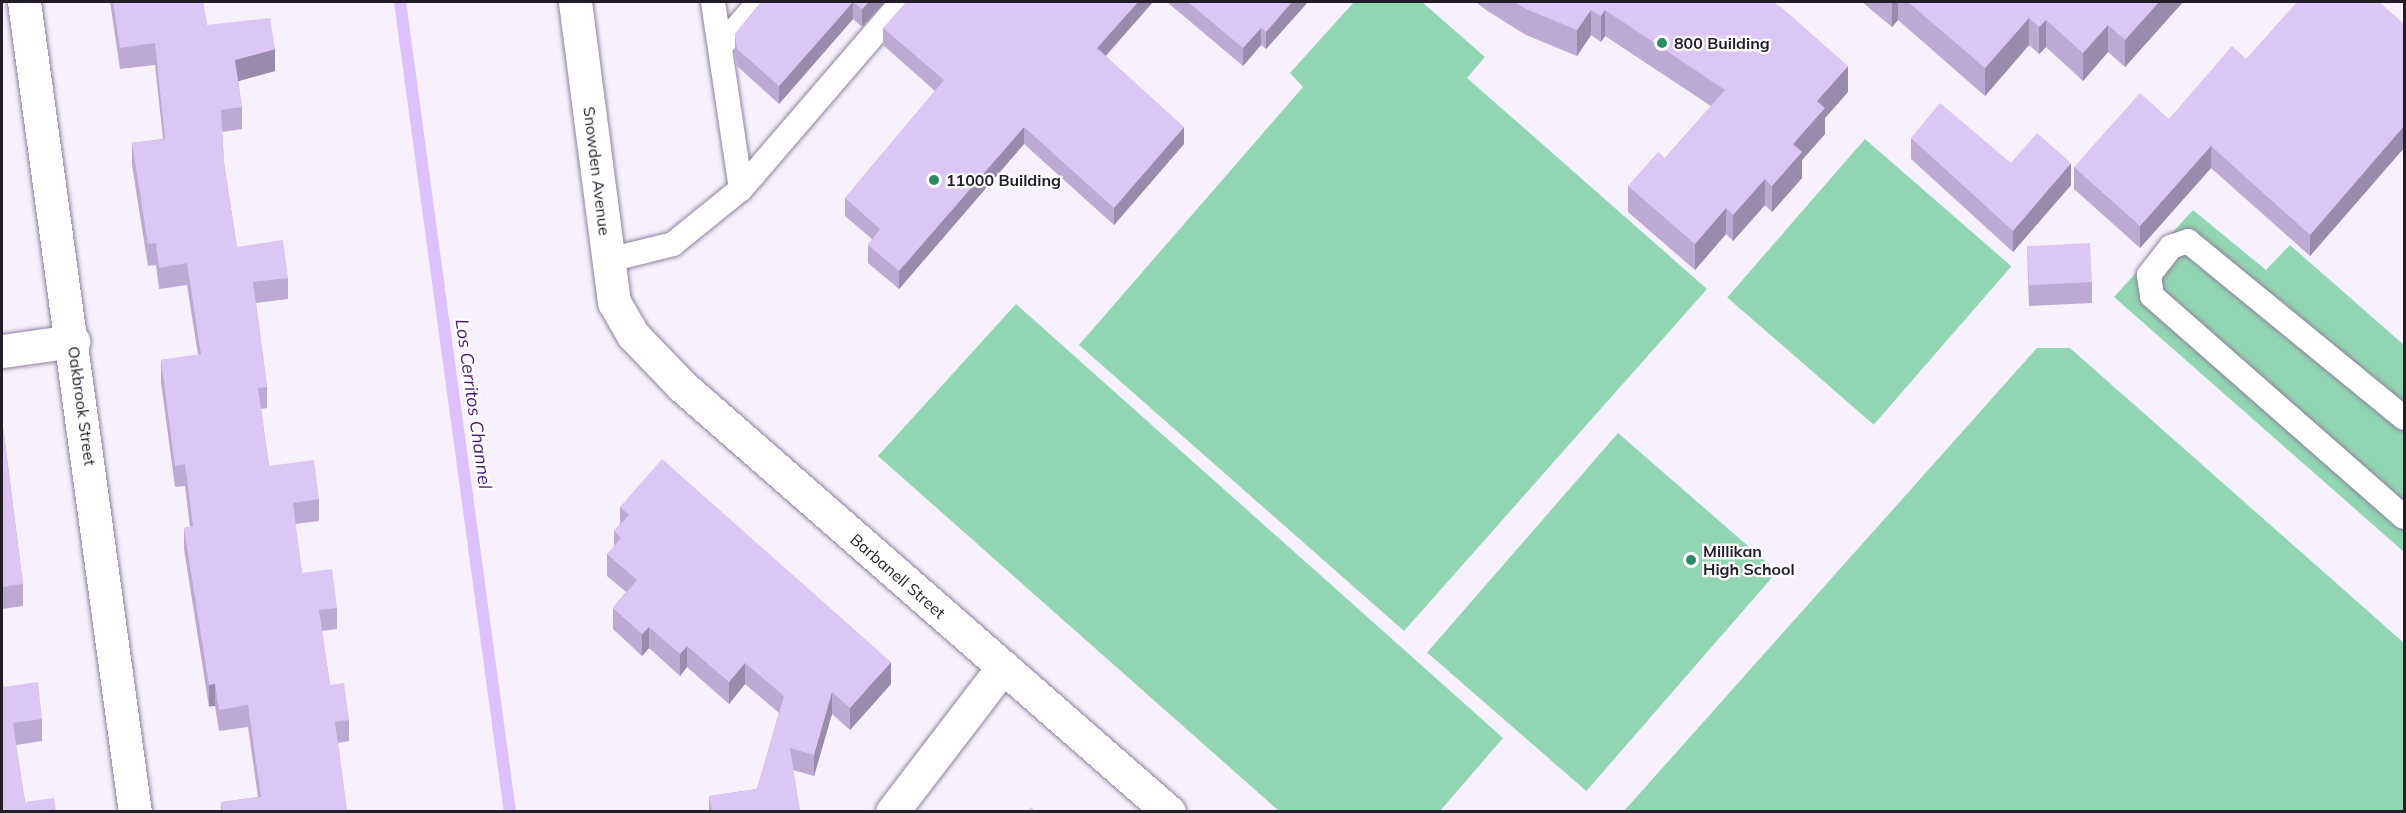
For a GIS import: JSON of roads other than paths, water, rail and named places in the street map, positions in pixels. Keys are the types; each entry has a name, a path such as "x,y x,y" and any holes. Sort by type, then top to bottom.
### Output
{"street":[{"name":"Oakbrook Street","path":"24,2 73,341 135,812"},
{"name":"Snowden Avenue","path":"575,2 614,302 633,335"},
{"name":"Barbanell Street","path":"633,335 682,386 1169,812"},
{"path":"2,351 73,341"},
{"path":"892,812 1003,668"}],"lane":[{"path":"713,2 741,189"},
{"path":"720,47 759,2"},
{"path":"609,260 673,244 741,189 902,2"},
{"path":"2404,418 2188,241 2171,248 2149,275 2152,296 2404,517"}],"waterway":[{"name":"Los Cerritos Channel","path":"400,2 510,812"}],"place":[{"name":"800 Building","path":"1662,43"},
{"name":"11000 Building","path":"934,180"},
{"name":"Millikan High School","path":"1691,560"}]}
